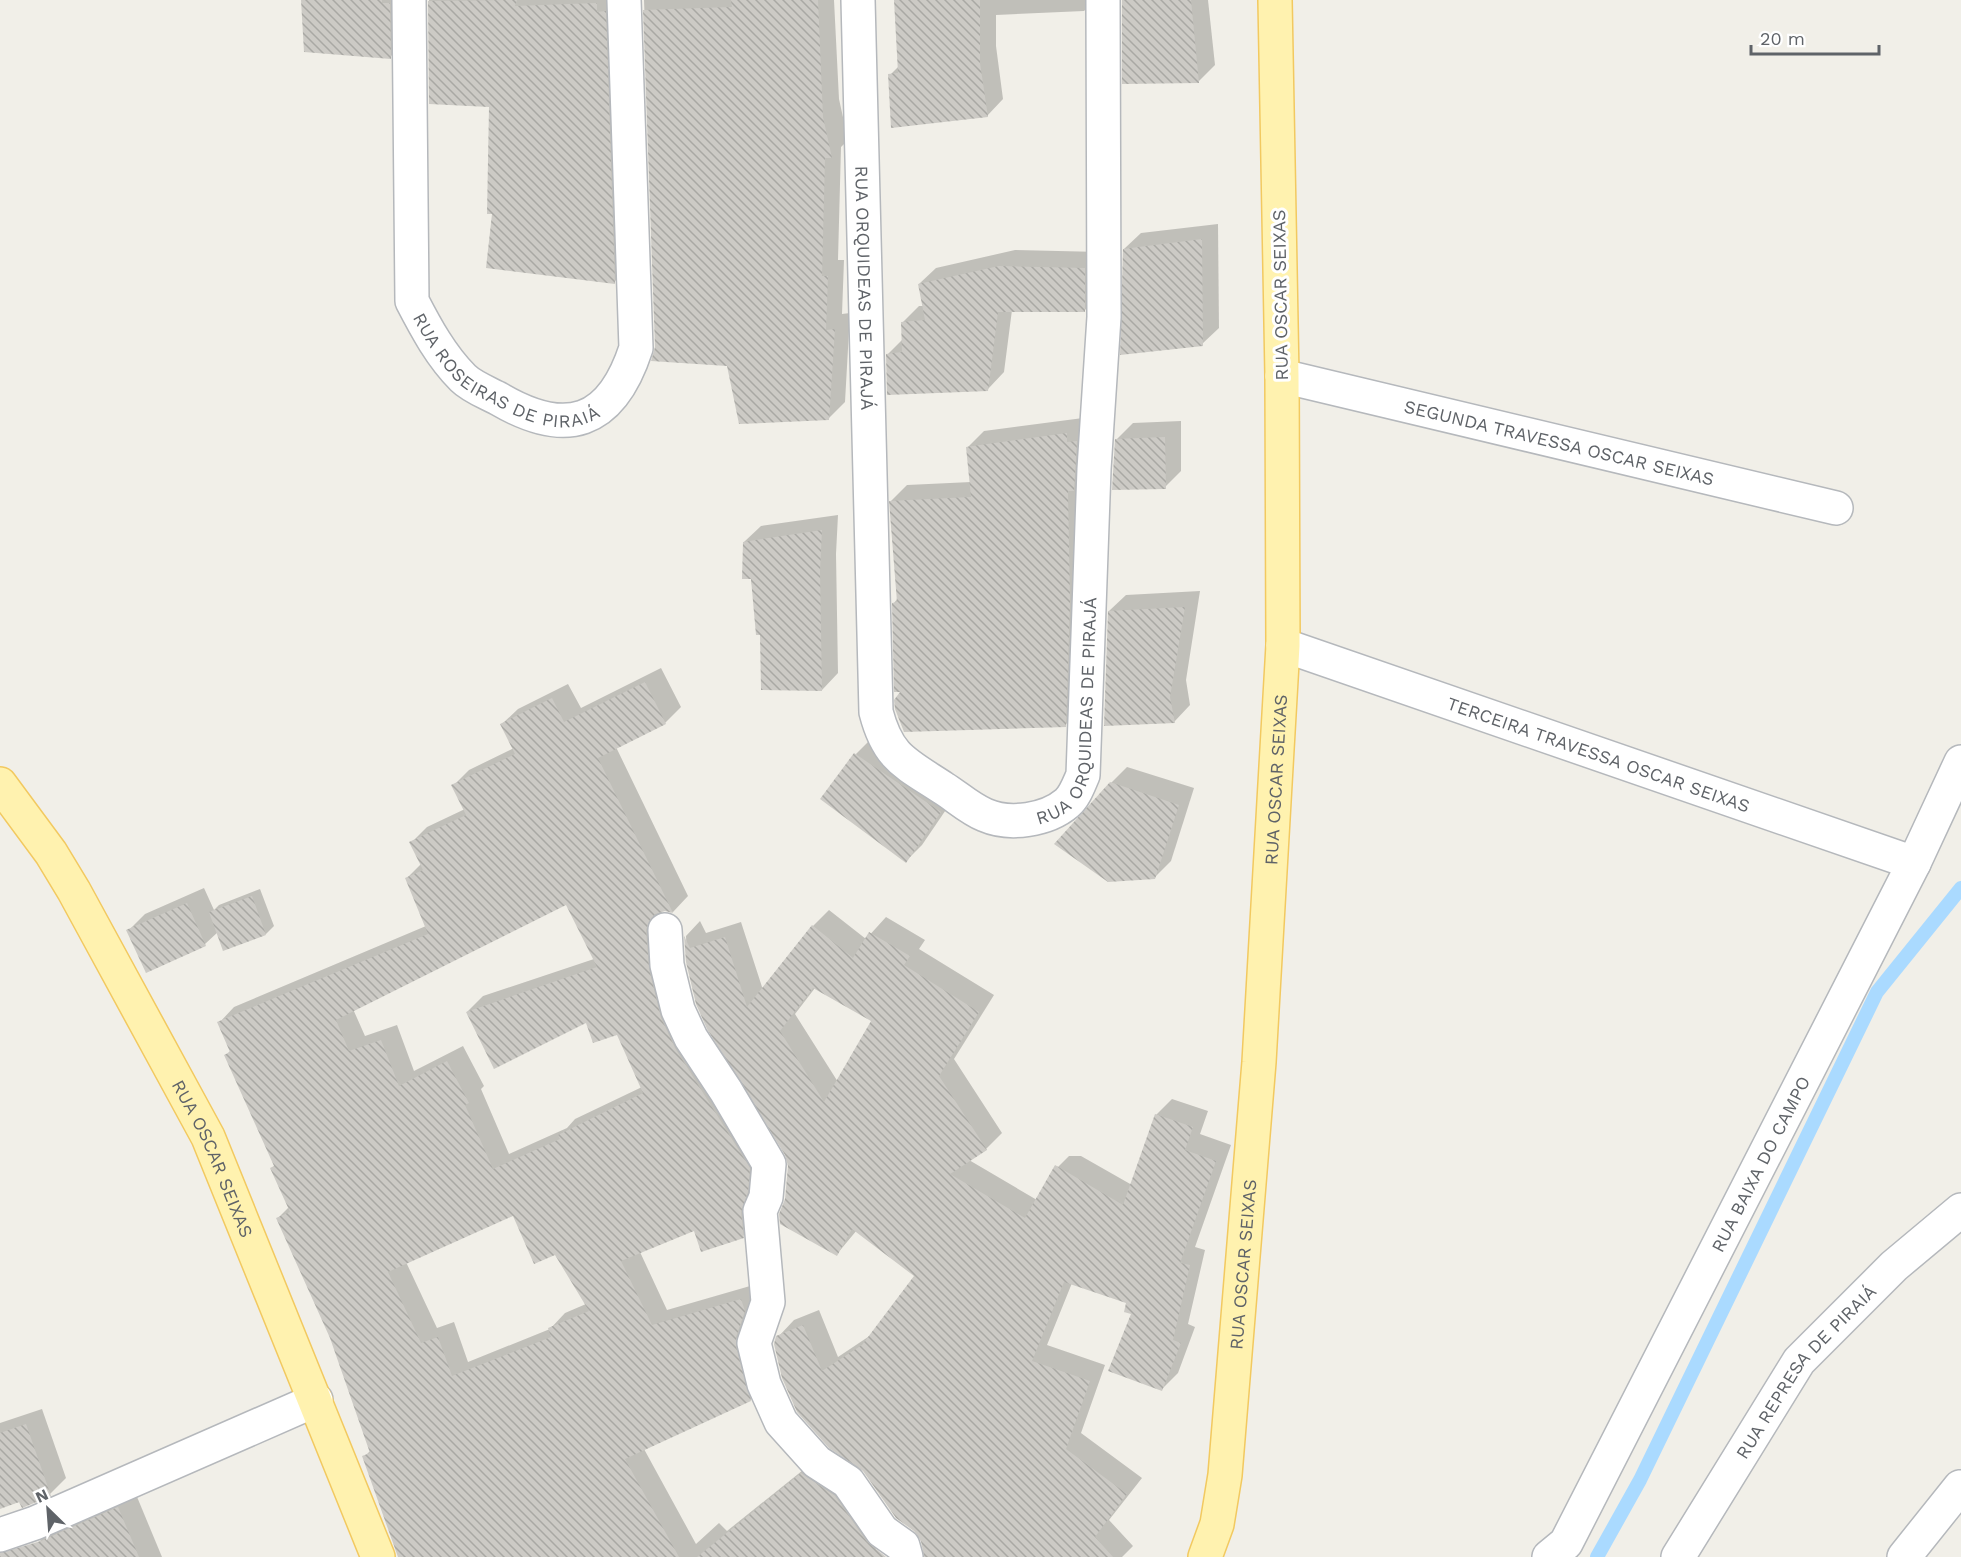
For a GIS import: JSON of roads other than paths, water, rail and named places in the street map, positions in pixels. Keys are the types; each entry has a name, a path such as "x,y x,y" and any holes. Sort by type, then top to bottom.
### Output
{"main road":[{"name":"RUA OSCAR SEIXAS","path":"1205,1557 1216,1524 1225,1475 1259,1062 1283,645 1282,376 1275,0"},
{"name":"RUA OSCAR SEIXAS","path":"0,784 51,853 74,891 208,1137 378,1557"}],"street":[{"name":"RUA ROSEIRAS DE PIRAIÁ","path":"409,0 412,301 429,335 464,379 512,407 541,419 571,422 603,407 627,376 636,348 624,0"},
{"name":"RUA ORQUIDEAS DE PIRAJÁ","path":"858,0 876,712 883,737 893,752 907,764 986,816 1020,820 1050,815 1070,801 1083,775 1094,469 1104,317 1103,0"},
{"name":"SEGUNDA TRAVESSA OSCAR SEIXAS","path":"1282,376 1836,508"},
{"name":"TERCEIRA TRAVESSA OSCAR SEIXAS","path":"1283,645 1914,863"},
{"name":"RUA BAIXA DO CAMPO","path":"1549,1557 1566,1543 1914,863 1961,762"},
{"path":"665,930 667,965 678,1010 691,1038 736,1107 769,1164 766,1197 760,1211 768,1302 754,1343 764,1384 781,1422 817,1462 848,1482 882,1531 903,1546 906,1557"},
{"name":"RUA REPRESA DE PIRAIÁ","path":"1678,1557 1799,1361 1894,1266 1961,1210"},
{"path":"0,1535 35,1523 316,1400"},
{"path":"1904,1557 1960,1487"}],"waterway":[{"path":"1597,1557 1640,1480 1877,992 1961,888"}]}
